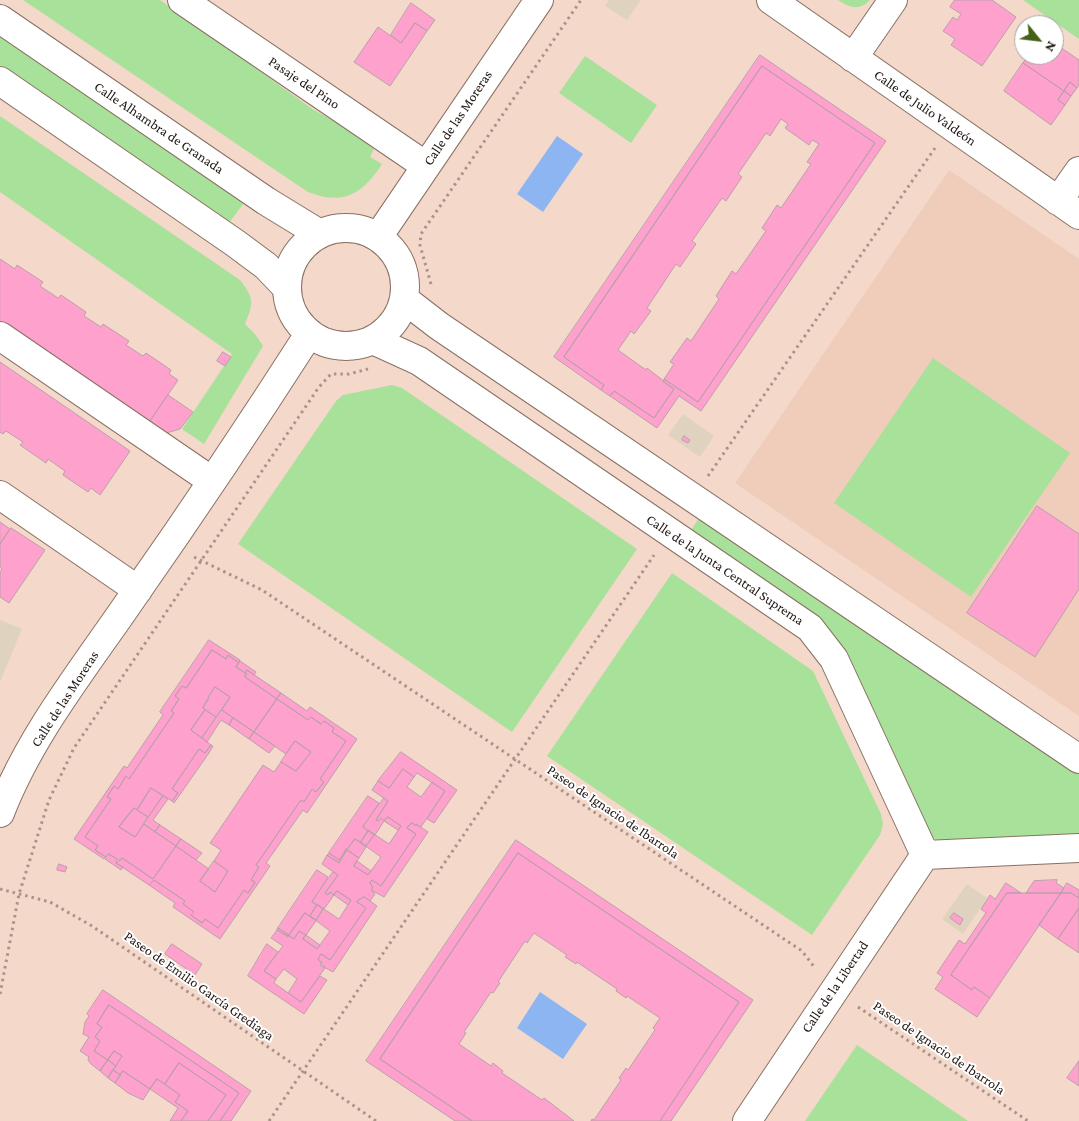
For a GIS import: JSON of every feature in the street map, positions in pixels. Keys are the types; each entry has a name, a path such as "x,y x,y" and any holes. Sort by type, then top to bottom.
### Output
{"street":[{"name":"Pasaje del Pino","path":"182,0 426,166"},
{"name":"Calle de las Moreras","path":"378,237 539,0"},
{"name":"Calle de Julio Valdeón","path":"771,0 1069,208"},
{"path":"853,58 893,0"},
{"name":"Calle Alhambra de Granada","path":"0,19 266,202 320,234"},
{"path":"0,81 235,243 266,266 286,288"},
{"path":"1069,208 1079,171"},
{"path":"339,228 359,229 378,237 391,249 400,264 405,281 404,299 393,323 373,340 357,345 340,346 324,342 309,334 293,314 286,288 289,271 296,256 306,243 320,234 339,228"},
{"path":"404,299 439,326 1079,759"},
{"name":"Calle de las Moreras","path":"0,813 8,792 49,718 212,481 309,334"},
{"path":"0,336 212,481"},
{"name":"Calle de la Junta Central Suprema","path":"373,340 419,361 810,628 834,659 925,854"},
{"path":"0,495 138,590"},
{"path":"925,854 1079,848"},
{"name":"Calle de la Libertad","path":"747,1121 832,990 925,854"}],"path":[{"path":"435,292 420,245 422,234 581,0"},
{"path":"692,498 950,126"},
{"path":"0,994 18,894 49,800 74,748 318,387 331,374 349,374 371,368"},
{"path":"269,1121 669,532"},
{"name":"Paseo de Ignacio de Ibarrola","path":"171,541 201,561 262,590 802,951 832,990 1028,1121"},
{"name":"Paseo de Emilio García Grediaga","path":"0,889 50,902 92,926 376,1121"}],"shaded area":[{"path":"609,0 641,0 627,20 605,6"},
{"path":"949,170 1079,259 1079,716 735,483"},
{"path":"683,414 714,436 700,457 668,435"},
{"path":"0,620 22,629 0,682"},
{"path":"967,884 987,898 963,934 942,919"}],"green space":[{"path":"23,0 160,0 314,110 376,144 370,157 382,164 367,183 351,194 332,198 308,192"},
{"path":"838,0 870,0 862,6 854,7"},
{"path":"1023,0 1079,0 1079,39 1064,29 1064,15 1045,15"},
{"path":"0,32 246,200 229,223 0,65"},
{"path":"585,56 657,105 631,143 559,93"},
{"path":"0,116 240,280 248,292 251,306 245,324 263,346 204,444 182,429 232,354 0,192"},
{"path":"933,358 1070,453 971,597 834,503"},
{"path":"392,385 402,388 637,549 512,732 238,544 336,401 343,395"},
{"path":"699,518 1079,774 1079,840 945,843 933,838 924,827 850,666 690,532"},
{"path":"672,573 813,671 881,814 883,824 880,835 812,935 547,756"},
{"path":"857,1045 968,1121 805,1121"}],"water":[{"path":"557,136 583,154 543,212 517,194"},
{"path":"540,992 587,1024 563,1059 517,1028"}],"building":[{"path":"955,0 992,0 1014,16 1014,20 982,66 951,45 955,39 943,31 953,17 957,20 961,14 950,7"},
{"path":"411,3 435,20 427,31 415,23 401,43 391,35"},
{"path":"415,23 427,31 390,86 354,62 378,27 401,43"},
{"path":"1064,50 1079,60 1079,84 1077,88 1070,82 1064,91 1026,65 1064,65"},
{"path":"760,55 886,141 701,411 679,396 657,428 610,396 614,391 654,418 674,389 663,382 664,379 698,402 875,143 762,66 564,357 604,385 601,390 554,357"},
{"path":"1022,65 1026,65 1064,91 1058,100 1065,105 1051,125 1004,91"},
{"path":"762,66 875,143 698,402 664,379 674,364 670,362 687,338 691,341 719,299 716,296 732,271 736,274 766,231 762,228 777,205 781,208 811,164 807,162 819,144 812,140 809,145 785,128 788,124 781,119 770,136 766,133 738,174 742,177 726,201 722,198 692,241 696,244 680,267 676,264 647,308 651,311 634,334 631,331 618,350 646,370 647,368 674,389 654,418 614,391 610,396 601,390 604,385 564,357"},
{"path":"1070,82 1077,88 1071,96 1064,91"},
{"path":"1064,91 1071,96 1065,105 1058,100"},
{"path":"0,259 15,269 17,265 43,282 40,286 58,298 61,295 86,312 84,316 101,327 103,324 129,341 126,345 143,356 146,353 171,370 169,374 178,380 148,424 0,323"},
{"path":"223,352 231,357 225,366 217,361"},
{"path":"0,362 130,451 100,495 91,488 88,492 63,475 65,471 48,459 46,463 20,445 23,442 6,431 3,434 0,432"},
{"path":"168,395 193,412 180,429 163,434 147,426"},
{"path":"684,436 690,440 688,443 682,440"},
{"path":"1037,506 1079,534 1079,589 1035,657 967,613"},
{"path":"0,522 10,529 0,544"},
{"path":"11,528 45,550 9,603 0,597 0,572 2,569 0,567 0,544"},
{"path":"209,640 240,660 239,663 228,655 226,659 212,650 186,688 182,686 175,696 179,699 171,711 174,713 129,779 126,776 118,789 114,786 107,797 111,799 85,837 98,846 95,850 106,857 104,859 74,839 124,766 127,768 163,715 160,712"},
{"path":"212,650 226,659 228,655 239,663 236,667 247,674 245,677 277,699 254,732 222,710 230,697 215,687 208,697 203,708 205,710 191,730 211,745 205,753 199,749 172,789 178,793 172,801 151,788 137,810 134,808 119,827 135,837 144,824 176,846 153,879 122,858 120,861 109,854 106,857 95,850 98,846 85,837 111,799 107,797 114,786 118,789 126,776 129,779 174,713 171,711 179,699 175,696 182,686 186,688"},
{"path":"240,661 256,672 254,675 247,670 245,673 236,667"},
{"path":"247,670 281,693 277,699 245,677"},
{"path":"215,687 230,697 216,717 203,708"},
{"path":"281,693 307,711 310,707 357,739 307,813 303,810 266,863 270,866 220,939 173,907 175,903 149,885 154,880 185,901 183,904 194,912 191,915 202,923 205,919 218,928 244,890 248,893 255,882 251,880 259,867 256,865 301,800 304,802 312,789 316,792 324,782 320,779 346,741 332,732 334,728 324,721 321,724 311,717 308,720 277,699"},
{"path":"277,699 308,720 311,717 321,724 324,721 334,728 332,732 346,741 320,779 324,782 316,792 312,789 304,802 301,800 256,865 259,867 251,880 255,882 248,893 244,890 218,928 205,919 202,923 191,915 194,912 183,904 185,901 154,880 149,885 116,863 122,858 153,879 176,846 209,869 200,881 215,892 228,871 214,861 221,850 210,843 263,765 274,772 281,762 296,771 311,752 295,741 286,754 254,732"},
{"path":"205,710 216,717 202,738 191,730"},
{"path":"222,710 233,718 229,725 221,720 207,742 202,738"},
{"path":"233,718 254,732 249,739 229,725"},
{"path":"254,732 275,746 269,753 249,739"},
{"path":"295,741 311,752 296,771 281,762"},
{"path":"211,745 213,746 209,753 174,803 172,801 178,793 172,789 199,749 205,753"},
{"path":"401,752 457,790 434,823 427,819 445,791 417,773 414,777 403,769 389,788 378,781"},
{"path":"403,769 414,777 407,787 421,797 432,782 445,791 421,827 412,823 407,828 416,834 381,886 372,880 370,883 373,888 371,890 375,894 370,901 364,897 358,900 357,902 366,908 330,960 321,954 318,959 325,968 301,1002 288,993 297,979 284,969 276,979 264,971 283,946 271,938 277,930 294,939 299,931 306,935 303,939 317,949 330,931 310,916 316,920 323,909 318,905 339,919 351,900 337,891 334,895 330,892 328,895 325,893 338,875 322,864 327,855 339,863 347,850 359,858 354,866 368,875 381,857 360,842 366,846 374,835 368,830 389,844 401,826 388,817 384,821 381,818 378,821 376,820 388,801 372,790 378,781 389,788"},
{"path":"151,788 163,796 148,817 137,810"},
{"path":"163,796 168,799 153,820 160,825 155,832 144,824"},
{"path":"368,796 379,803 363,827 368,831 361,842 355,839 339,860 329,853"},
{"path":"384,798 388,801 376,820 378,821 381,818 384,821 375,835 363,827"},
{"path":"134,808 148,817 135,837 119,827"},
{"path":"388,817 401,826 398,830 384,821"},
{"path":"412,823 428,832 384,897 371,890 373,888 370,883 372,880 381,886 416,834 407,828"},
{"path":"160,825 181,839 176,846 155,832"},
{"path":"368,831 374,835 366,846 361,842"},
{"path":"181,839 202,853 196,860 176,846"},
{"path":"355,839 366,847 359,858 347,850"},
{"path":"516,840 753,1000 671,1121 660,1121 739,1002 518,853 380,1059 472,1121 455,1121 366,1061"},
{"path":"346,849 339,863 327,855 329,853 339,860"},
{"path":"518,853 739,1002 660,1121 591,1121 592,1119 594,1120 621,1080 619,1078 626,1068 628,1070 655,1030 653,1028 660,1018 627,996 626,998 616,991 617,989 577,962 576,964 565,957 567,955 534,933 527,943 525,941 498,982 500,983 493,993 491,992 464,1032 466,1033 459,1044 491,1066 493,1063 503,1071 502,1073 542,1100 544,1098 574,1121 472,1121 380,1059"},
{"path":"109,854 117,859 116,863 123,867 121,870 105,859"},
{"path":"214,861 228,871 215,892 200,881"},
{"path":"357,861 371,871 368,875 354,866"},
{"path":"59,864 67,867 65,872 57,870"},
{"path":"317,870 328,877 312,902 317,905 310,916 305,913 289,935 278,928"},
{"path":"333,872 338,875 325,893 328,895 330,892 334,895 324,909 312,902"},
{"path":"1057,880 1056,883 1064,888 1061,893 1026,893 1034,881"},
{"path":"1006,883 1021,893 1007,893 951,975 972,990 974,987 990,998 977,1017 935,989 943,977 937,973 959,940 965,944 986,913 981,909 990,895 995,899"},
{"path":"1067,883 1079,890 1079,898 1071,893 1061,893"},
{"path":"337,891 351,900 348,905 334,895"},
{"path":"1007,893 1061,893 990,998 974,987 972,990 951,975"},
{"path":"1061,893 1071,893 1079,898 1079,908 1058,939 1039,925"},
{"path":"364,897 377,906 333,972 320,965 322,962 318,959 321,954 330,960 366,908 357,902"},
{"path":"317,905 323,909 316,920 310,916"},
{"path":"1079,908 1079,953 1058,939"},
{"path":"305,913 316,921 306,935 299,931 294,939 289,935"},
{"path":"954,913 963,919 960,925 950,918"},
{"path":"278,928 289,935 288,937 277,930"},
{"path":"306,935 320,945 317,949 303,939"},
{"path":"172,944 202,964 195,975 165,954"},
{"path":"267,944 278,952 264,971 276,979 274,983 301,1002 320,976 327,980 304,1014 248,976"},
{"path":"103,990 251,1091 231,1121 220,1121 239,1093 109,1005 97,1024 102,1027 95,1037 100,1041 94,1051 108,1060 100,1071 91,1064 88,1060 89,1057 80,1051 89,1037 83,1034 85,1022 89,1016 87,1014"},
{"path":"109,1005 239,1093 220,1121 208,1121 226,1095 179,1063 165,1084 157,1079 150,1089 123,1071 120,1075 113,1070 122,1056 114,1051 108,1060 94,1051 100,1041 95,1037 102,1027 97,1024"},
{"path":"114,1051 122,1056 116,1066 108,1060"},
{"path":"108,1060 116,1066 108,1078 100,1071"},
{"path":"1079,1061 1079,1086 1067,1078"},
{"path":"179,1063 226,1095 208,1121 181,1121 188,1111 175,1102 180,1095 165,1084"},
{"path":"113,1070 121,1075 115,1083 108,1078"},
{"path":"123,1071 150,1089 143,1100 128,1093 115,1083"},
{"path":"157,1079 180,1095 175,1102 188,1111 181,1121 170,1121 178,1108 150,1089"}]}
